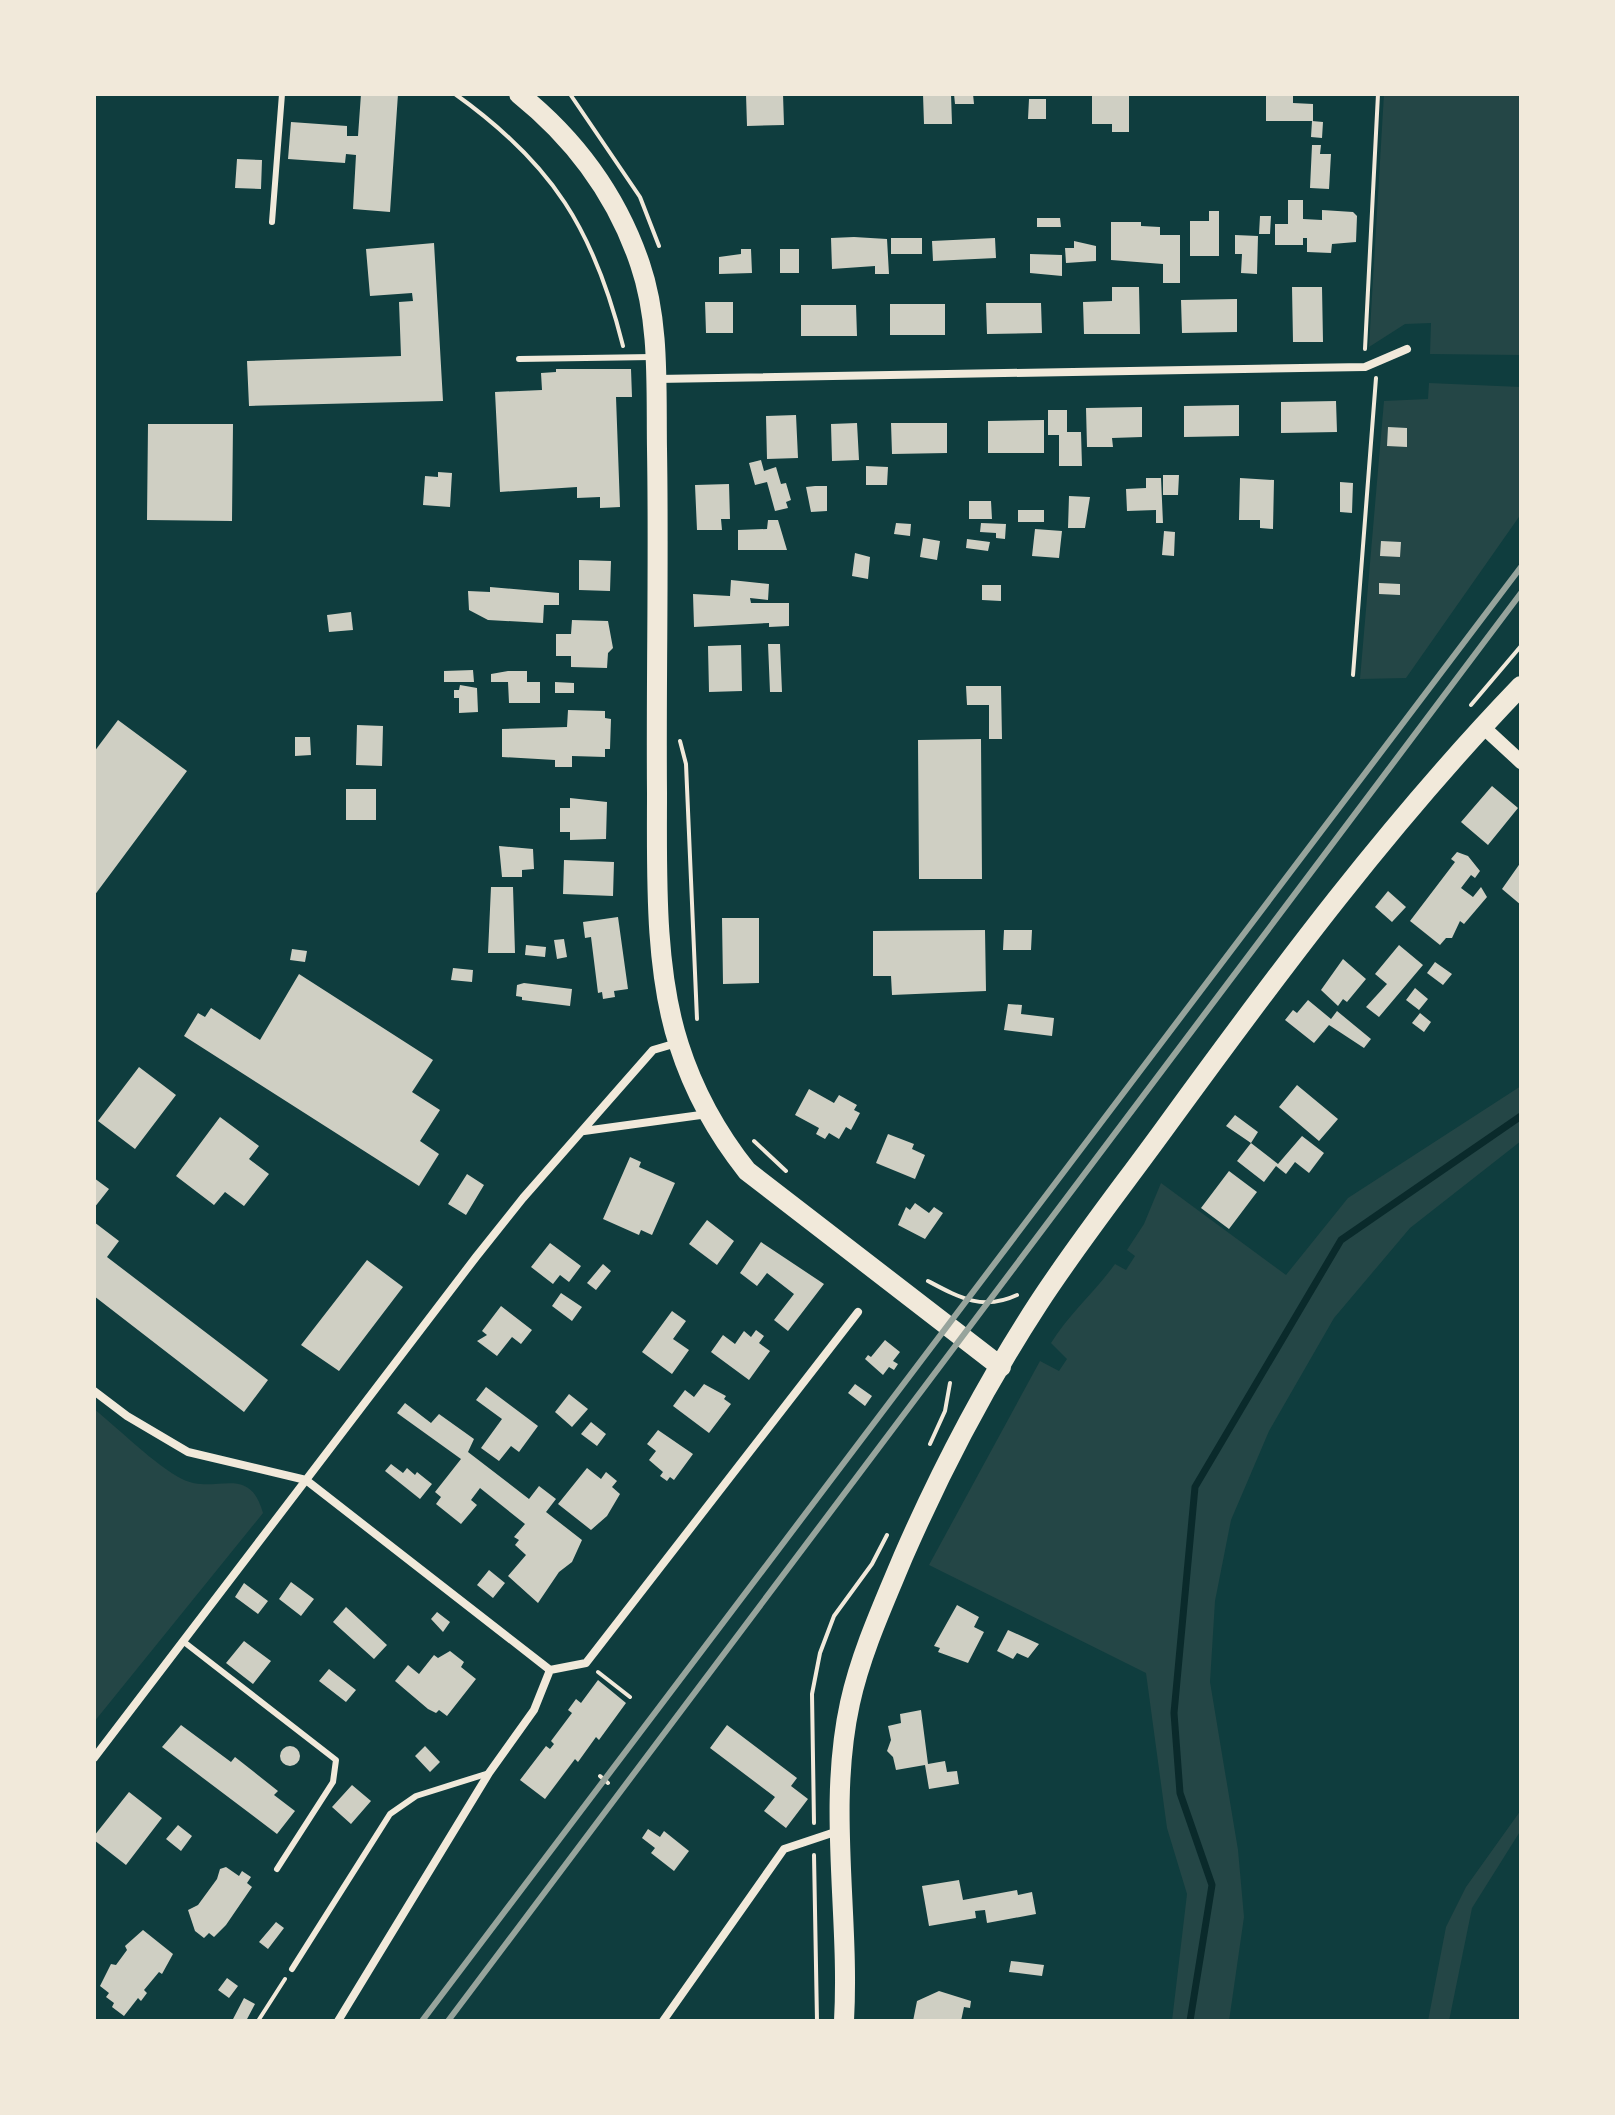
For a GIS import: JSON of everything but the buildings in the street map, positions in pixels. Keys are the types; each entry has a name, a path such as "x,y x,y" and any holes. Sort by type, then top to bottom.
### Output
{"main road":[{"path":"519,94 577,150 615,205 645,278 656,379 657,854 666,979 678,1043 708,1114 747,1171 1001,1367"},
{"path":"844,2021 847,1968 839,1831 841,1755 860,1668 880,1610 959,1437 1052,1284 1315,924 1407,809 1521,686"}],"street":[{"path":"656,379 1365,367 1407,349"},
{"path":"1482,726 1521,762"},
{"path":"94,1758 504,1221 653,1050 678,1043"},
{"path":"583,1131 633,1123 672,1122 708,1114"},
{"path":"94,1391 127,1416 188,1452 306,1480 550,1670 586,1663 858,1312"},
{"path":"338,2021 489,1773 534,1710 550,1670"},
{"path":"663,2021 784,1849 814,1836 839,1831"}],"lane":[{"path":"272,222 282,94"},
{"path":"519,359 655,358"},
{"path":"184,1642 336,1760 333,1782 277,1869"},
{"path":"292,1969 390,1814 416,1796 489,1773"}],"path":[{"path":"455,94 511,139 573,213 595,255 626,356"},
{"path":"570,94 640,197 660,250"},
{"path":"1365,367 1378,94"},
{"path":"1353,675 1377,364"},
{"path":"1466,710 1521,646"},
{"path":"677,731 686,764 697,1020"},
{"path":"746,1133 790,1174"},
{"path":"922,1277 967,1299 987,1304 998,1304 1017,1295"},
{"path":"586,1663 630,1697"},
{"path":"600,1776 608,1783"},
{"path":"814,1811 817,2021"},
{"path":"258,2021 292,1969"}],"shaded area":[{"path":"1384,94 1521,94 1521,355 1430,354 1431,323 1405,324 1369,347"},
{"path":"1429,383 1521,387 1521,514 1406,678 1360,679 1384,401 1428,399"},
{"path":"1521,1086 1521,1141 1410,1228 1334,1318 1269,1431 1231,1520 1215,1601 1210,1682 1238,1850 1244,1917 1229,2021 1172,2021 1187,1894 1167,1828 1146,1673 929,1565 1040,1361 1059,1371 1067,1359 1051,1343 1115,1264 1126,1270 1135,1256 1127,1250 1144,1224 1161,1183 1286,1275 1348,1198"},
{"path":"94,1409 172,1473 194,1483 240,1484 257,1498 263,1513 94,1722"},
{"path":"1521,1810 1521,1830 1472,1908 1449,2021 1428,2021 1446,1927 1466,1887"}],"waterway":[{"path":"1190,2021 1212,1885 1180,1793 1174,1713 1195,1487 1341,1240 1521,1116"}],"railway":[{"path":"422,2021 1521,567"},
{"path":"448,2021 1521,593"}]}
